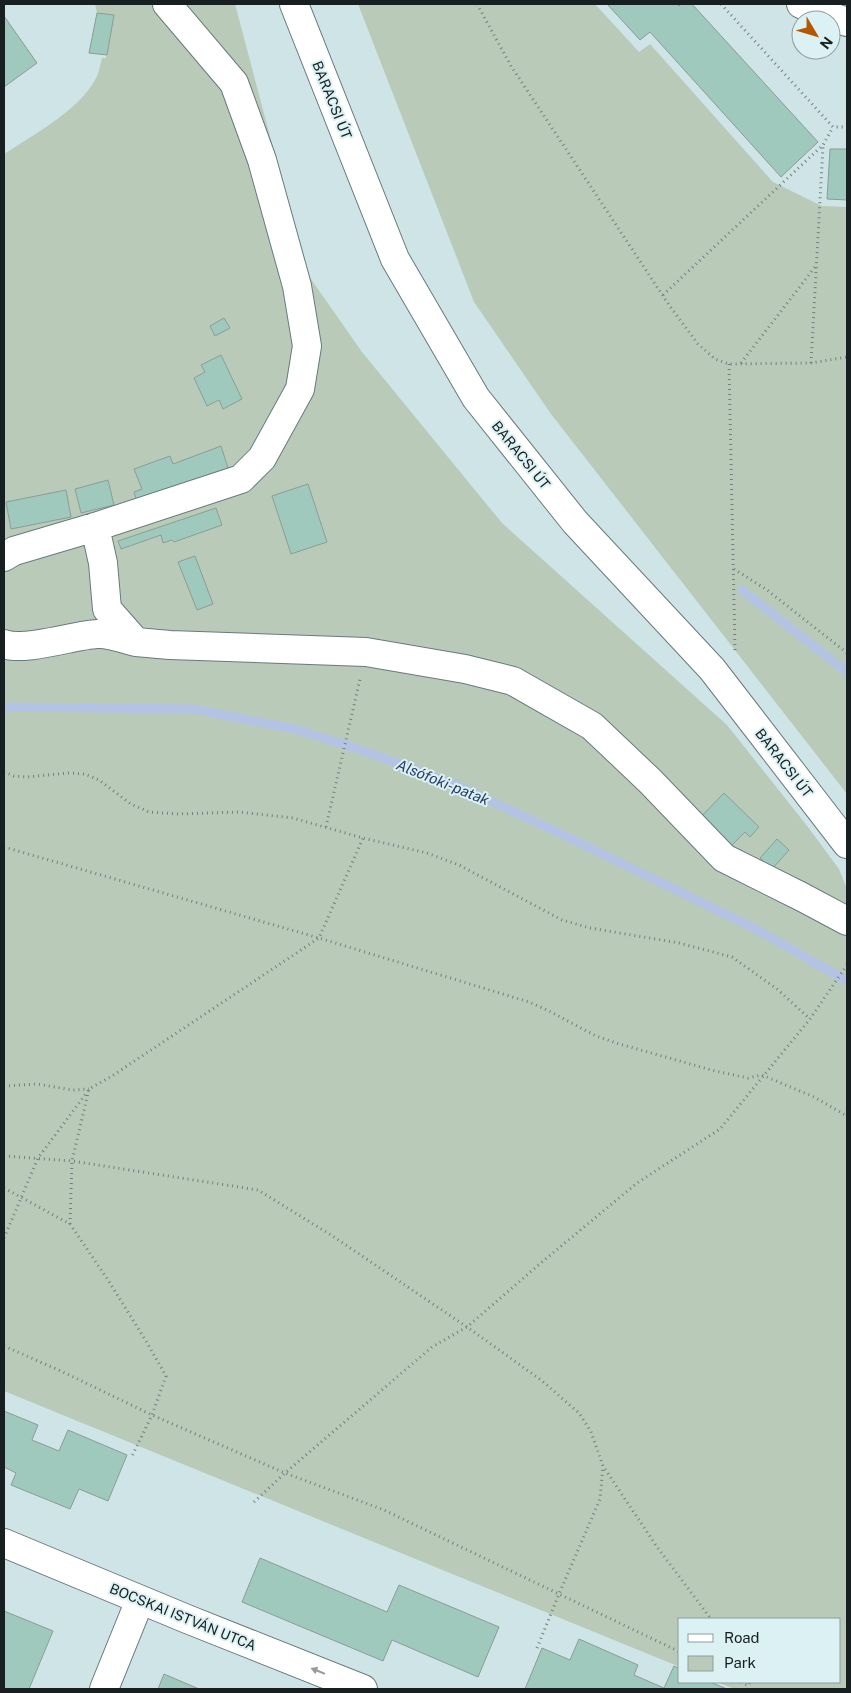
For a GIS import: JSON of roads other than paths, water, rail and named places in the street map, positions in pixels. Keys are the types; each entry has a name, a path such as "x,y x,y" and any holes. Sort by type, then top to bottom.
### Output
{"street":[{"path":"4,557 14,551 95,527 241,478 262,458 300,390 307,346 297,286 262,160 234,83 167,4"},
{"name":"BARACSI ÚT","path":"294,4 395,259 476,398 575,522 712,669 847,844"},
{"path":"801,4 847,22"},
{"path":"95,527 102,563 103,621"},
{"path":"103,621 136,642 170,645 366,652 465,669 513,681 592,726 650,781 724,858 802,896 847,921"},
{"path":"4,644 6,646 24,645 62,640 103,621"},
{"name":"BOCSKAI ISTVÁN UTCA","path":"4,1543 140,1600 363,1689"},
{"path":"104,1689 140,1600"}],"waterway":[{"path":"742,590 847,672"},
{"name":"Alsófoki-patak","path":"4,707 193,709 295,729 367,752 459,786 553,830 754,928 847,981"}]}
